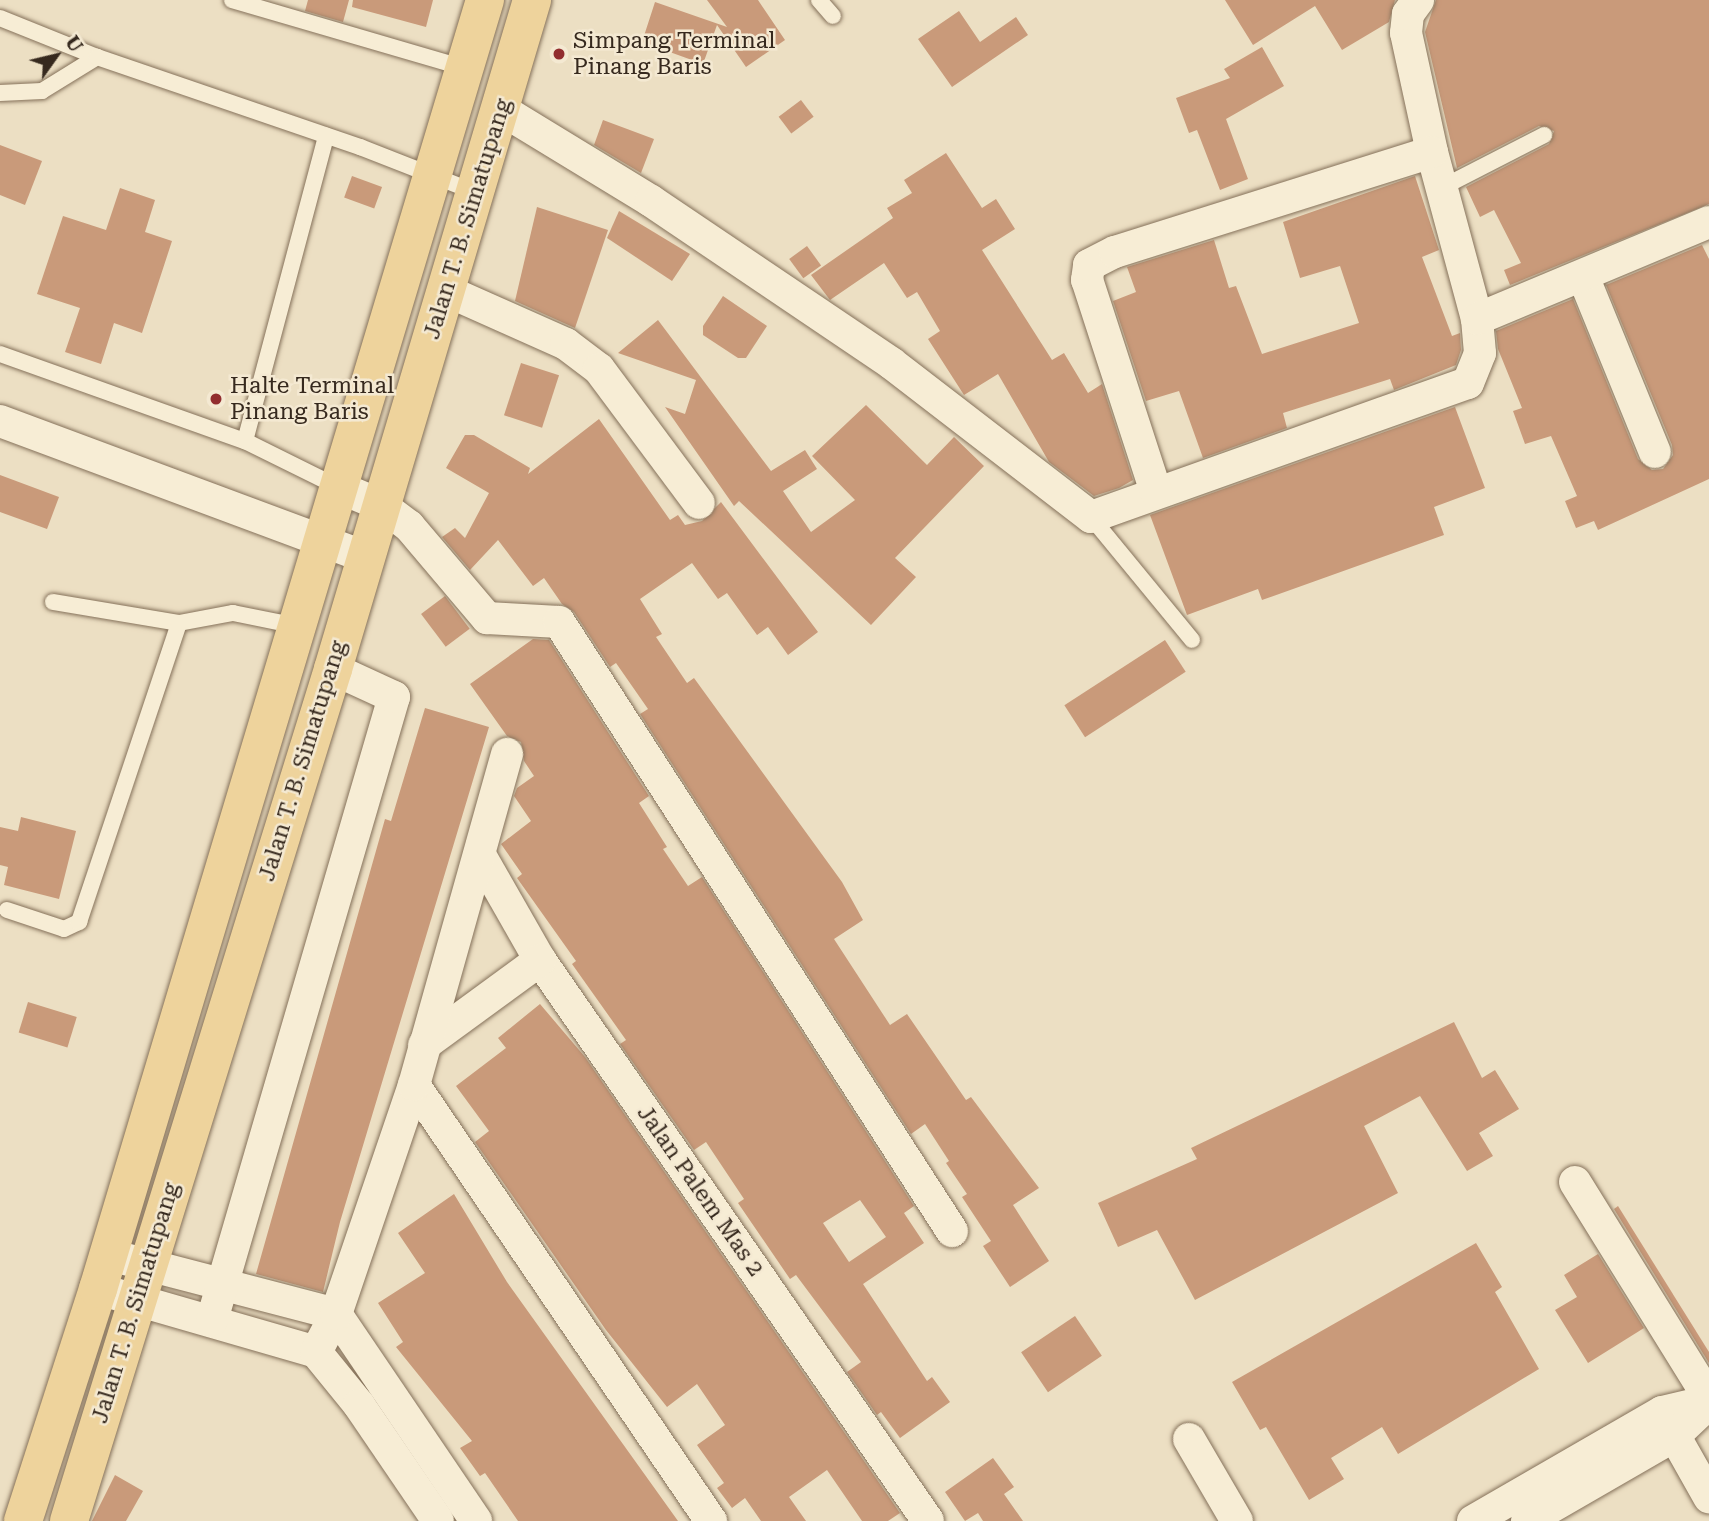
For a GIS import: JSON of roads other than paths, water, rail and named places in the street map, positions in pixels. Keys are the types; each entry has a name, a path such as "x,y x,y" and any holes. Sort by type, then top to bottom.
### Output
{"main road":[{"name":"Jalan T. B. Simatupang","path":"23,1521 102,1271 324,540 430,172 485,0"},
{"name":"Jalan T. B. Simatupang","path":"69,1521 333,668 502,110 532,0"}],"street":[{"path":"502,110 651,201 891,363 1091,517 1468,383 1480,353 1477,319 1432,152 1406,33 1408,14 1418,0"},
{"path":"1156,492 1087,280 1089,265 1115,252 1432,152"},
{"path":"1477,319 1583,276 1706,233"},
{"path":"1583,276 1655,452"},
{"path":"447,291 566,344 599,369 699,503"},
{"path":"0,421 365,556"},
{"path":"338,487 382,505 409,526 487,618 559,622 952,1231"},
{"path":"212,1320 394,697 333,668"},
{"path":"316,1352 336,1314 414,1086 507,754"},
{"name":"Jalan Palem Mas 2","path":"480,855 540,960 928,1521"},
{"path":"424,1045 540,960"},
{"path":"414,1086 711,1521"},
{"path":"1473,1521 1583,1474 1709,1401 1575,1181"},
{"path":"102,1271 147,1265 336,1314 477,1521"},
{"path":"102,1271 136,1302 212,1320 316,1352 359,1405 438,1521"},
{"path":"1668,1424 1709,1497"},
{"path":"1189,1439 1237,1521"},
{"path":"1527,1521 1583,1474"}],"lane":[{"path":"232,0 464,68"},
{"path":"819,0 834,16"},
{"path":"0,18 97,57 430,172 477,193"},
{"path":"0,93 42,91 97,57"},
{"path":"1441,188 1544,135"},
{"path":"245,441 326,136"},
{"path":"0,354 245,441 338,487"},
{"path":"1091,517 1192,640"},
{"path":"52,602 179,623 233,613 297,626"},
{"path":"7,910 64,929 79,922 179,623"}],"place":[{"name":"Simpang Terminal Pinang Baris","path":"559,54"},
{"name":"Halte Terminal Pinang Baris","path":"216,399"}]}
